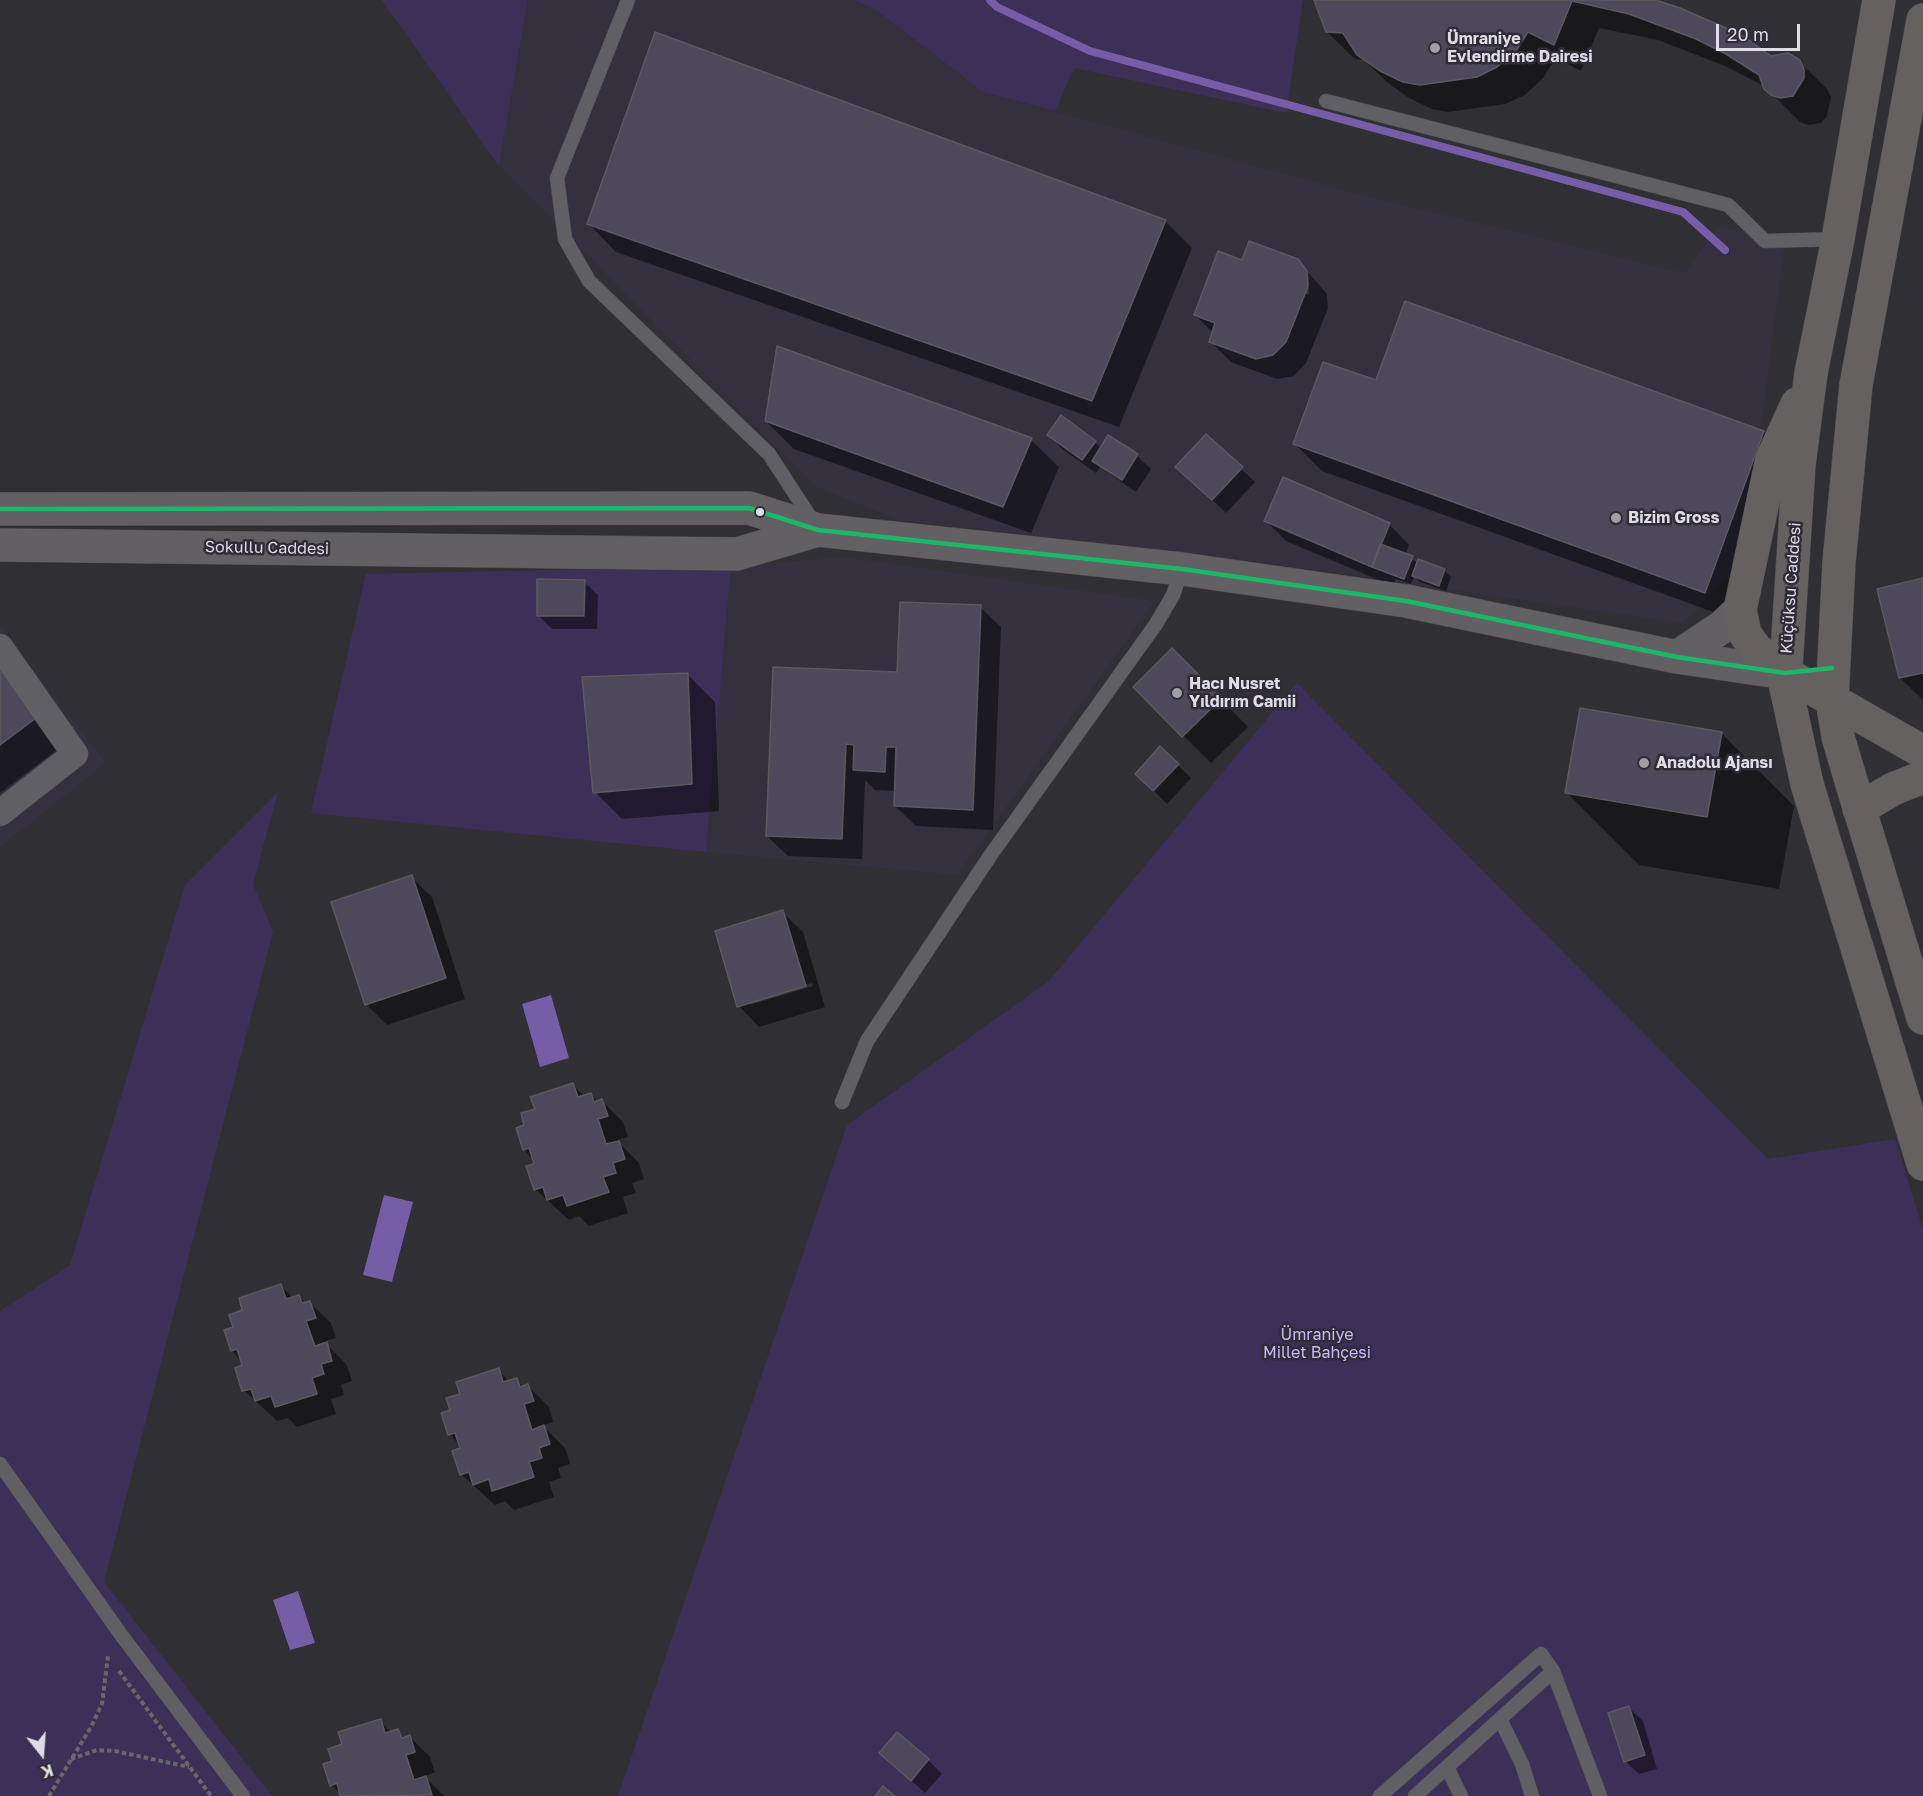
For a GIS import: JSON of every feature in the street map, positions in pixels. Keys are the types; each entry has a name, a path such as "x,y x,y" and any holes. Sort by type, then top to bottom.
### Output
{"main road":[{"name":"Küçüksu Caddesi","path":"1879,0 1838,239 1811,373 1799,465 1785,683 1807,784 1922,1159"},
{"path":"1923,20 1856,385 1839,562 1832,668 1832,700 1838,737 1923,1018"},
{"path":"1811,373 1772,459 1740,610 1745,634 1785,673 1923,752"},
{"path":"1785,673 1832,668"},
{"path":"1859,809 1893,789 1923,777"}],"street":[{"name":"Sokullu Caddesi","path":"0,509 749,508 818,530 1182,569 1406,601 1677,657 1785,673"},
{"path":"371,550 377,509"},
{"name":"Sokullu Caddesi","path":"0,545 737,554 818,530"},
{"path":"1677,657 1722,627 1740,610"},
{"path":"0,647 75,754 0,813"}],"lane":[{"path":"628,0 557,178 565,239 589,281 769,454 818,530"},
{"path":"1326,101 1728,205 1765,241 1838,239"},
{"path":"842,1102 867,1041 990,856 1165,610 1182,569"},
{"path":"0,1464 122,1636 243,1796"},
{"path":"1380,1796 1541,1654 1553,1671 1600,1796"},
{"path":"1415,1796 1553,1671"},
{"path":"1500,1719 1522,1764 1532,1796"},
{"path":"1447,1767 1461,1796"}],"path":[{"path":"49,1796 91,1727 102,1704 108,1656"},
{"path":"70,1759 97,1750 115,1751 189,1767"}],"shaded area":[{"path":"528,0 854,0 876,10 983,92 1366,196 1685,273 1718,226 1785,243 1743,562 1683,623 1273,564 899,520 816,487 499,166"},
{"path":"844,557 1155,601 957,875 706,852 731,566"},
{"path":"0,626 106,763 0,847"},
{"path":"551,995 569,1058 540,1067 522,1004"},
{"path":"384,1195 413,1202 392,1282 363,1275"},
{"path":"298,1591 315,1643 290,1650 273,1600"}],"green space":[{"path":"382,0 528,0 499,166"},
{"path":"854,0 1303,0 1286,113 1074,68 1055,111 983,92 876,10"},
{"path":"731,566 706,852 311,813 366,574"},
{"name":"Ümraniye Millet Bahçesi","path":"1297,683 1768,1159 1895,1139 1923,1229 1923,1796 618,1796 847,1125 1049,981"},
{"path":"278,792 253,884 273,932 104,1582 272,1796 0,1796 0,1311 70,1265 185,885"}],"building":[{"name":"Ümraniye Evlendirme Dairesi","path":"1314,0 1656,0 1742,35 1771,56 1788,53 1800,60 1804,69 1804,78 1793,96 1780,98 1764,89 1759,75 1726,54 1696,39 1629,14 1572,1 1554,45 1528,32 1516,51 1497,67 1477,77 1420,85 1403,82 1380,71 1357,55 1343,33 1326,32"},
{"path":"655,32 1166,220 1092,401 587,224"},
{"path":"1249,241 1298,259 1307,271 1308,286 1286,342 1273,355 1256,359 1209,342 1215,323 1194,315 1218,251 1242,260"},
{"name":"Bizim Gross","path":"1405,301 1764,431 1705,593 1293,444 1323,362 1376,380"},
{"path":"777,346 1032,438 1003,507 765,421"},
{"path":"1061,415 1096,441 1082,460 1047,435"},
{"path":"1206,434 1243,467 1212,500 1175,467"},
{"path":"1108,435 1138,454 1122,480 1092,461"},
{"path":"1283,477 1390,523 1372,567 1264,521"},
{"path":"1380,544 1413,556 1404,579 1372,567"},
{"path":"1418,559 1445,569 1439,586 1412,576"},
{"path":"1923,578 1923,673 1899,678 1877,589"},
{"path":"537,579 585,580 584,616 537,616"},
{"path":"900,602 981,605 973,810 894,806 896,747 886,747 885,772 853,770 854,745 846,744 842,839 766,836 773,667 897,672"},
{"name":"Hacı Nusret Yıldırım Camii","path":"1172,648 1222,698 1182,737 1133,687"},
{"path":"0,654 44,712 0,745"},
{"path":"688,673 692,784 593,793 582,677"},
{"name":"Anadolu Ajansı","path":"1580,708 1722,732 1707,817 1565,793"},
{"path":"1160,746 1179,764 1153,791 1135,774"},
{"path":"412,875 446,978 365,1005 331,902"},
{"path":"783,910 806,986 737,1007 715,931"},
{"path":"573,1083 578,1097 591,1093 594,1102 602,1099 608,1116 598,1119 606,1144 619,1141 625,1159 613,1163 616,1173 603,1177 609,1192 567,1206 563,1195 547,1200 543,1187 534,1190 526,1166 534,1164 529,1148 523,1150 516,1128 524,1125 521,1113 535,1109 530,1097"},
{"path":"281,1284 286,1299 299,1295 302,1303 310,1301 316,1318 306,1321 315,1346 327,1342 332,1361 321,1364 324,1374 312,1378 317,1394 275,1407 271,1396 255,1401 251,1389 242,1391 235,1368 242,1365 237,1349 231,1351 224,1330 233,1327 229,1315 242,1310 239,1298"},
{"path":"499,1368 503,1382 517,1378 520,1387 528,1384 534,1401 524,1404 532,1430 544,1425 550,1444 539,1448 542,1458 529,1462 534,1477 492,1491 489,1479 473,1485 469,1472 460,1475 452,1451 460,1448 455,1433 448,1435 441,1413 450,1410 446,1398 460,1394 456,1382"},
{"path":"1629,1706 1645,1755 1624,1762 1608,1713"},
{"path":"381,1719 385,1733 398,1729 402,1738 410,1735 415,1752 406,1755 414,1780 426,1776 432,1795 340,1796 337,1783 330,1786 323,1764 332,1761 328,1749 342,1744 338,1732"},
{"path":"897,1732 929,1759 911,1781 879,1753"},
{"path":"883,1786 895,1796 875,1796"}],"waterway":[{"path":"990,0 997,7 1090,51 1683,212 1725,250"}],"transit line":[{"path":"0,509 749,508 818,530 1182,569 1406,601 1677,657 1785,673 1832,668"}],"place":[{"name":"Ümraniye Evlendirme Dairesi","path":"1435,48"},
{"name":"Bizim Gross","path":"1616,518"},
{"name":"Hacı Nusret Yıldırım Camii","path":"1177,693"},
{"name":"Anadolu Ajansı","path":"1644,763"}]}
